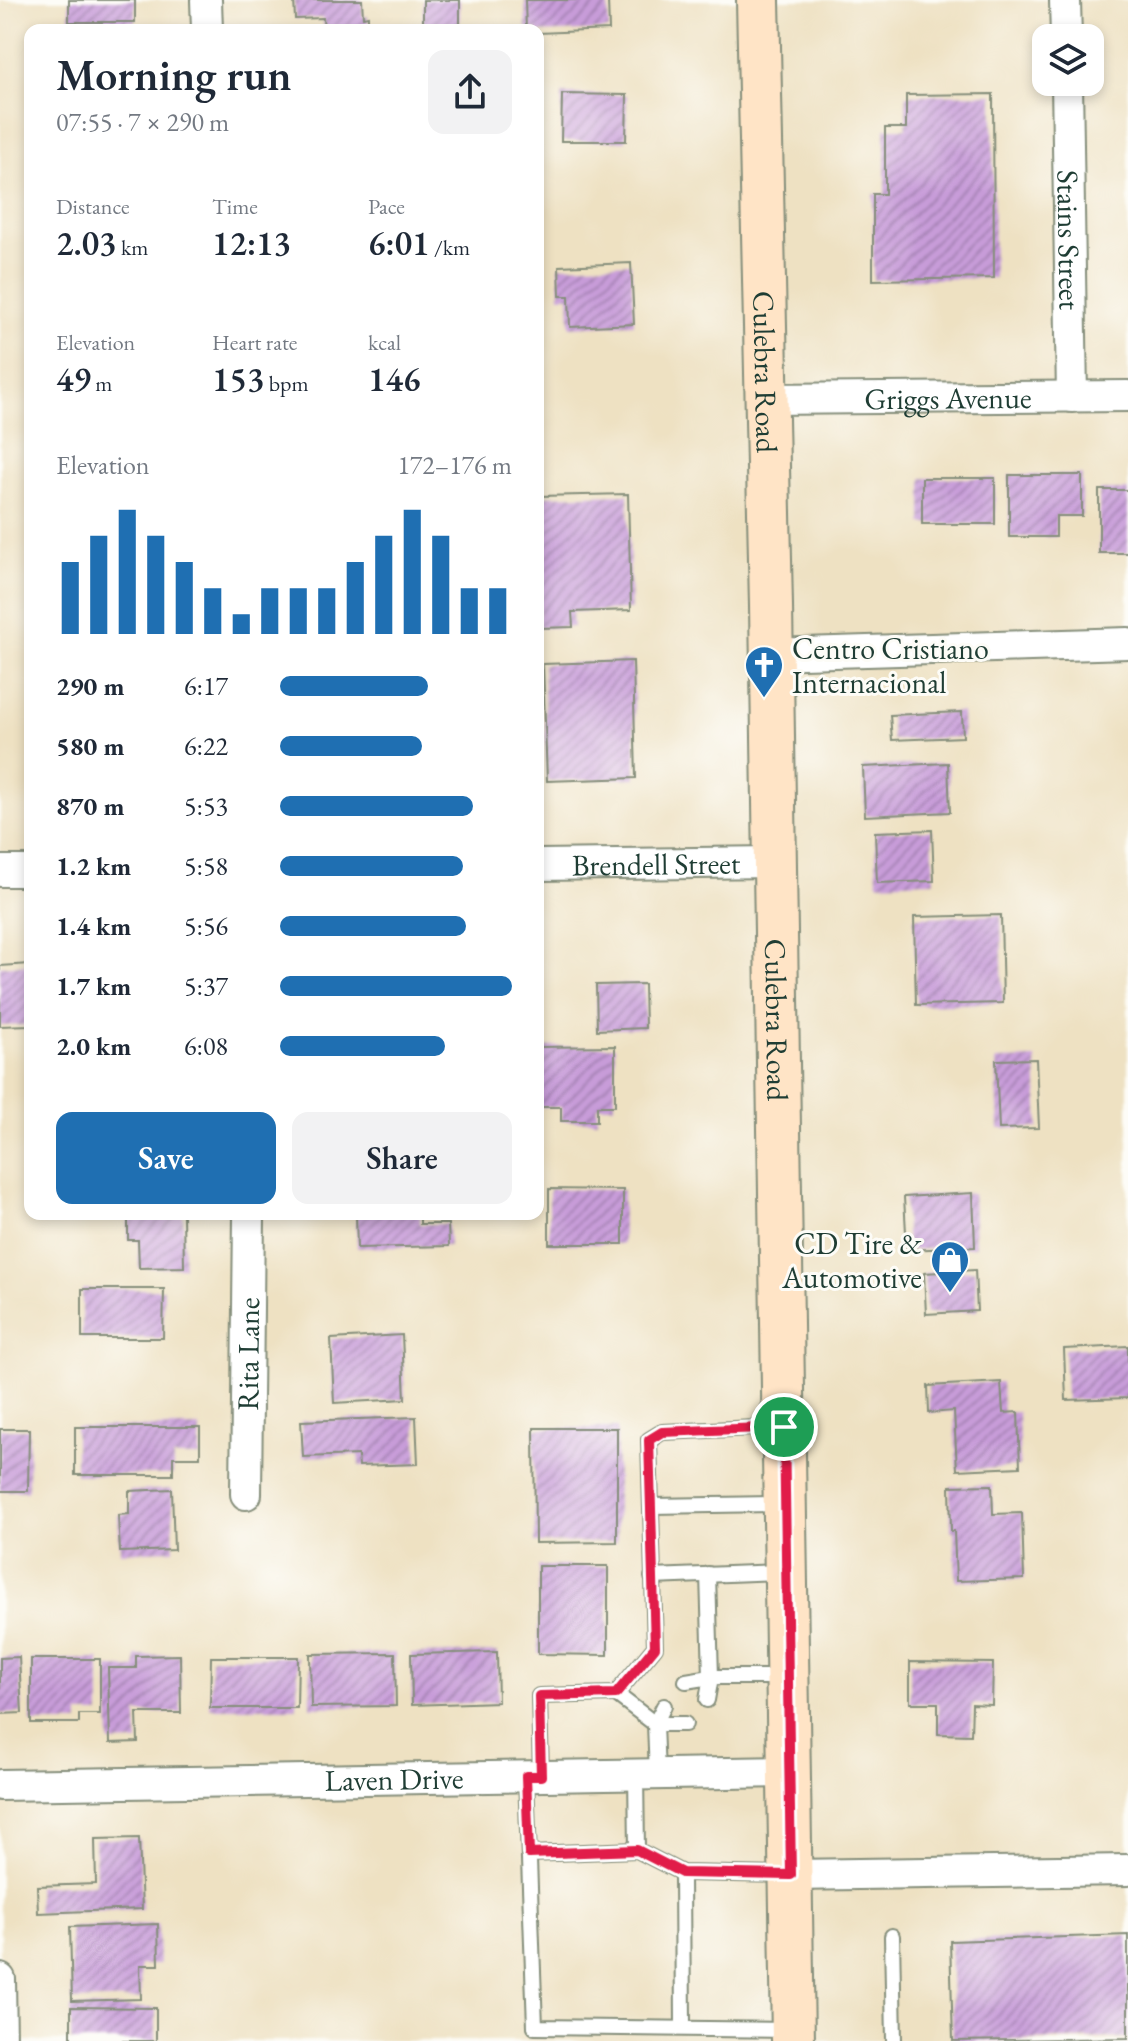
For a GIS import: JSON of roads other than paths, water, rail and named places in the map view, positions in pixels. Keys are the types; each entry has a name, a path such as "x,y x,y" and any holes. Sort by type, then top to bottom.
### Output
{"main road":[{"name":"Culebra Road","path":"758,0 793,2035"}],"street":[{"path":"206,0 207,24"},
{"path":"1065,0 1066,24"},
{"name":"Stains Street","path":"1067,96 1072,397"},
{"name":"Griggs Avenue","path":"766,399 1128,396"},
{"path":"771,654 1128,643"},
{"name":"Brendell Street","path":"544,865 774,862"},
{"path":"0,871 24,871"},
{"name":"Rita Lane","path":"246,1494 249,1220"},
{"name":"Laven Drive","path":"0,1785 790,1772"},
{"path":"791,1875 1128,1870"},
{"path":"0,1979 1,2041"}],"lane":[{"path":"616,1694 655,1647 649,1440 662,1432 784,1427"},
{"path":"651,1506 785,1503"},
{"path":"652,1577 786,1572"},
{"path":"707,1700 711,1677 708,1574"},
{"path":"686,1681 711,1677 789,1678"},
{"path":"685,1724 655,1724 616,1694 539,1696 529,1854 535,2027 683,2028 793,2035"},
{"path":"637,1850 655,1724 664,1706"},
{"path":"529,1854 637,1850 682,1873 791,1875"},
{"path":"682,1873 683,2028"},
{"path":"892,1936 894,2041"}],"place":[{"name":"Centro Cristiano Internacional","path":"764,699"},
{"name":"CD Tire & Automotive","path":"950,1294"}]}
